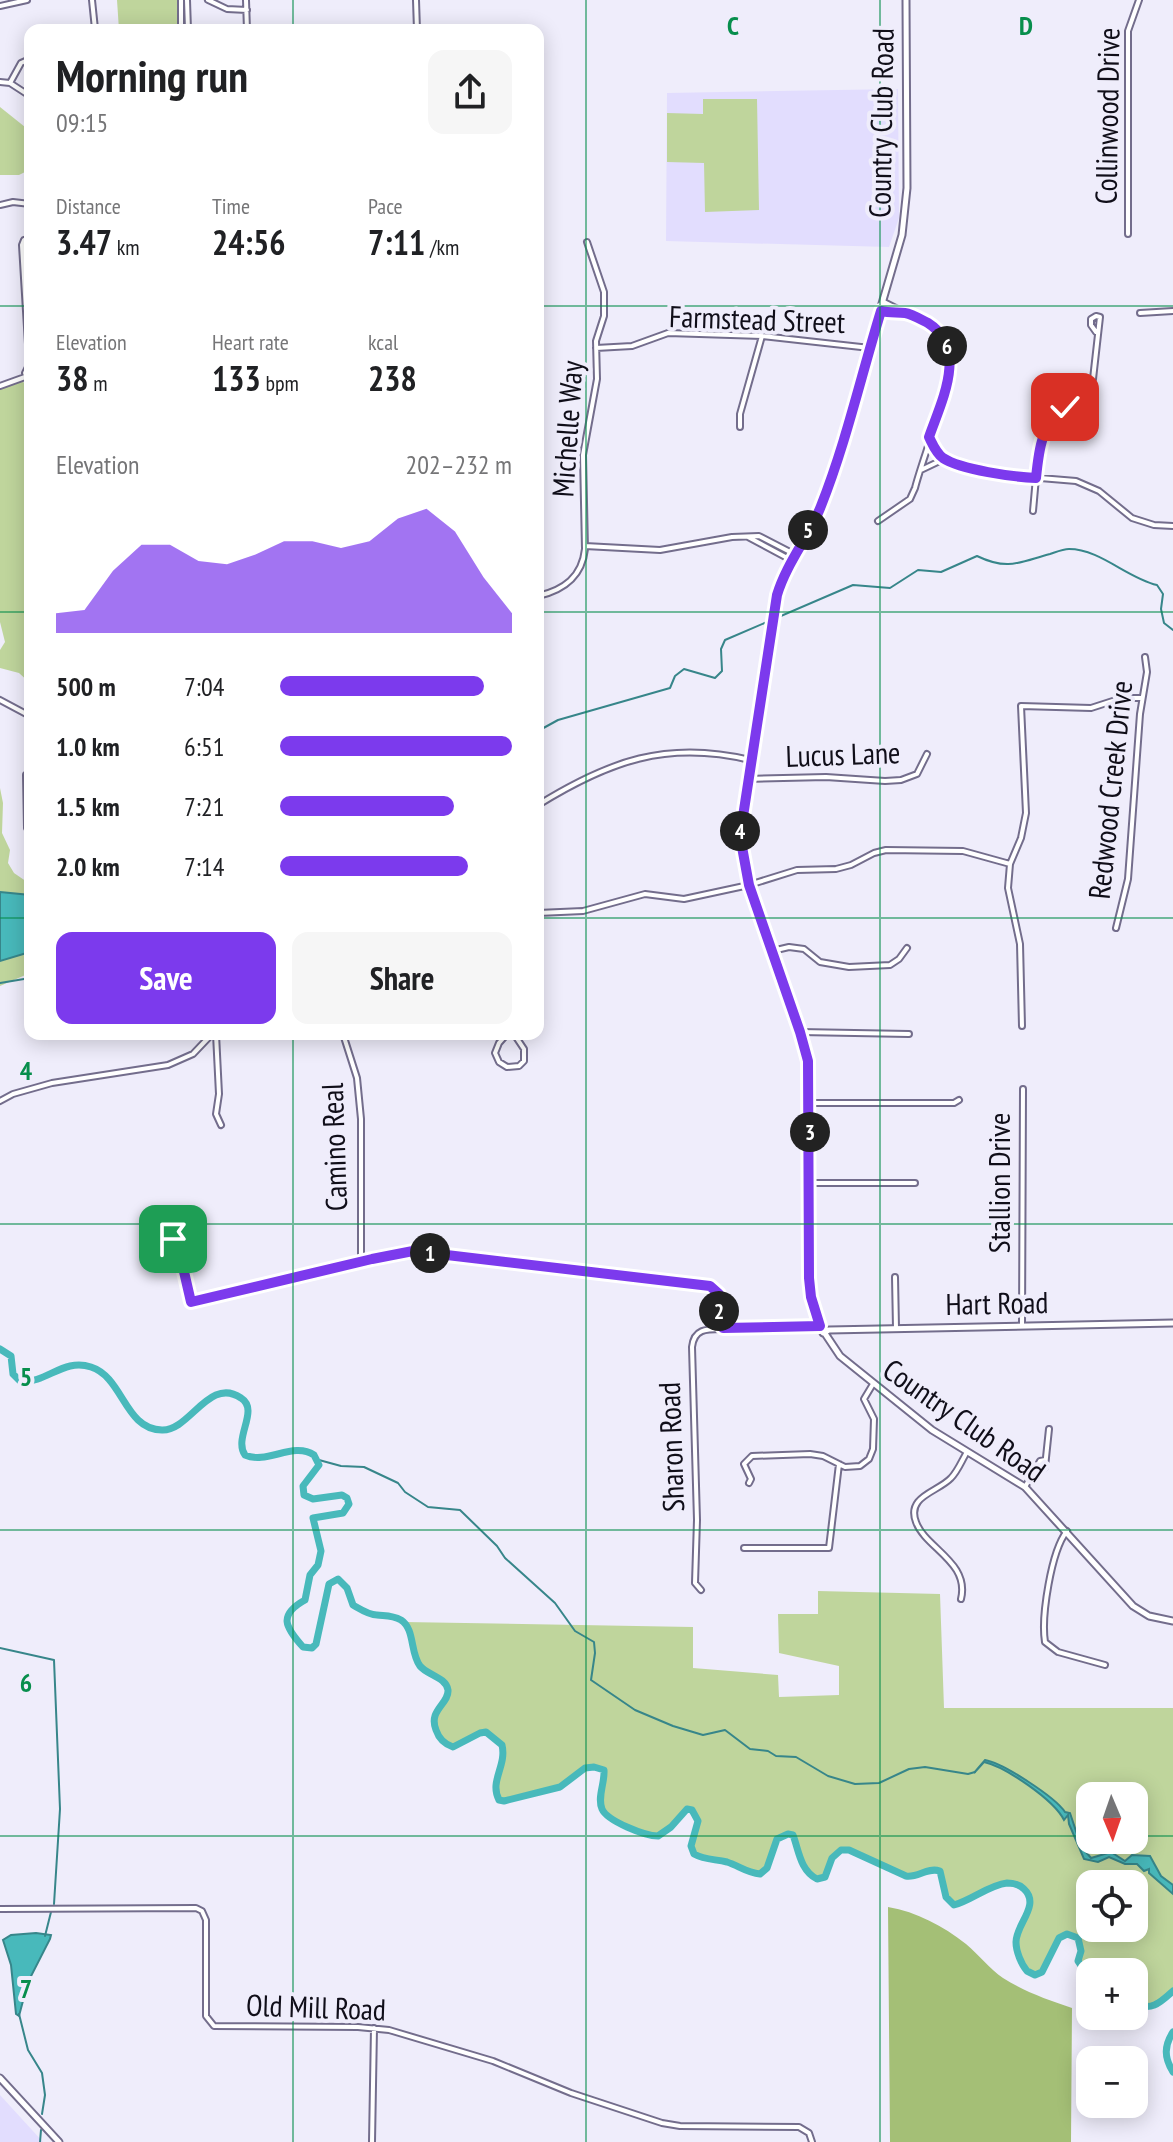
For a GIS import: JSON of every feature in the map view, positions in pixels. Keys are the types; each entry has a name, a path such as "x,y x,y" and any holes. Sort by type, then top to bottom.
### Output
{"main road":[{"name":"Country Club Road","path":"906,0 906,211 902,235 831,478 819,511 782,579 775,606 740,836 749,885 808,1061 811,1297 822,1329 840,1356 932,1430 1025,1487 1133,1606 1149,1616 1173,1621"},
{"name":"Hart Road","path":"822,1329 1173,1323"},
{"path":"0,2078 59,2142"}],"street":[{"path":"0,6 27,0"},
{"path":"92,0 94,24"},
{"path":"182,24 184,0"},
{"path":"184,0 187,24"},
{"path":"208,0 227,9 247,10"},
{"path":"246,0 247,24"},
{"path":"416,0 417,24"},
{"name":"Collinwood Drive","path":"1128,234 1128,31 1139,0"},
{"path":"10,83 24,62"},
{"path":"0,82 10,83 24,92"},
{"path":"0,205 24,203"},
{"path":"24,241 24,276"},
{"name":"Michelle Way","path":"544,595 560,591 574,578 584,560 583,455 597,379 595,348 604,316 604,292 587,242"},
{"path":"878,521 910,499 949,374 949,352 936,329 884,302"},
{"path":"881,311 906,313"},
{"path":"1140,313 1173,311"},
{"path":"1033,511 1039,444 1044,429 1052,417 1085,392 1093,379 1096,332"},
{"name":"Farmstead Street","path":"595,348 632,346 668,333 762,336 870,348"},
{"path":"740,427 739,416 762,336"},
{"path":"0,386 24,377"},
{"path":"929,437 936,452 944,459 1005,475 1076,481 1108,497 1132,518 1154,525 1173,526"},
{"path":"920,471 944,459"},
{"path":"585,546 660,550 759,536 774,542 792,557"},
{"name":"Redwood Creek Drive","path":"1116,928 1128,879 1142,698 1147,672 1145,657"},
{"path":"1022,1026 1020,944 1009,898 1010,864 1021,838 1026,813 1021,706 1091,708 1122,698 1142,698"},
{"path":"0,700 24,713"},
{"path":"544,801 567,787 616,766 652,755 678,750 709,751 750,760"},
{"name":"Lucus Lane","path":"747,779 811,777 901,780 917,774 927,754"},
{"path":"544,913 583,911 645,894 684,899 749,885 797,870 836,869 886,850 963,851 1010,864"},
{"path":"772,951 789,947 804,949 820,962 849,967 890,965 907,948"},
{"path":"800,1032 909,1034"},
{"path":"0,1101 52,1083 168,1065 193,1054 208,1040"},
{"path":"214,1040 219,1094 216,1114 221,1125"},
{"name":"Camino Real","path":"345,1040 354,1063 358,1089 361,1261"},
{"path":"502,1040 495,1053 499,1062 507,1067 519,1066 524,1061 524,1049 518,1040"},
{"name":"Stallion Drive","path":"1022,1325 1023,1089"},
{"path":"810,1103 954,1103 959,1100"},
{"path":"809,1183 915,1183"},
{"path":"155,1223 177,1246 191,1302 361,1261 417,1252 710,1286 719,1294 719,1325 728,1329 822,1329"},
{"path":"895,1277 896,1328"},
{"name":"Sharon Road","path":"701,1590 696,1586 694,1575 697,1516 692,1347 694,1337 699,1332 728,1329"},
{"path":"749,1483 751,1479 744,1464 752,1456 810,1454 849,1467 860,1466 871,1454 874,1419 864,1399 873,1384"},
{"path":"1025,1487 1032,1475 1038,1475 1045,1467 1049,1429"},
{"path":"961,1599 962,1587 953,1566 918,1526 915,1515 919,1500 952,1477 967,1452"},
{"path":"744,1548 829,1548 839,1464"},
{"path":"1067,1531 1053,1558 1045,1642 1055,1651 1105,1665"},
{"name":"Old Mill Road","path":"0,1909 199,1909 206,1920 206,2016 209,2023 219,2027 374,2028 399,2032 493,2061 571,2093 656,2122 680,2126 799,2127 809,2133 812,2142"},
{"path":"372,2142 374,2028"}],"shaded area":[{"path":"898,89 899,218 889,247 666,241 667,93"},
{"path":"0,2095 43,2142 0,2142"}],"green space":[{"path":"117,0 178,0 178,24 119,24"},
{"path":"703,99 757,99 759,210 705,212 704,163 667,162 667,113 703,114"},
{"path":"0,107 24,126 24,172 0,175"},
{"path":"24,383 24,678 0,668 0,650 5,642 0,622 0,389"},
{"path":"0,788 2,833 10,850 8,863 14,873 24,880 24,976 0,986"},
{"path":"818,1591 940,1594 944,1708 1173,1708 1173,1990 1148,2006 1148,1958 1079,1958 1079,1942 1148,1942 1148,1870 1076,1870 1076,1937 1070,1934 1059,1938 1042,1972 1035,1974 1027,1971 1017,1949 1018,1935 1031,1901 1025,1889 1016,1884 1000,1884 954,1905 946,1897 940,1871 906,1876 849,1849 841,1849 832,1858 824,1877 817,1879 804,1865 794,1835 788,1833 776,1839 770,1858 759,1873 751,1871 695,1854 692,1846 699,1821 692,1809 686,1809 658,1835 636,1830 611,1817 602,1803 605,1770 594,1766 584,1767 560,1786 499,1800 497,1786 503,1745 484,1733 453,1746 439,1736 437,1716 449,1694 444,1684 418,1661 404,1622 693,1627 693,1668 778,1675 779,1697 839,1695 839,1666 779,1653 778,1614 818,1614"},
{"path":"888,1907 909,1912 939,1926 966,1944 1003,1978 1028,1992 1072,2008 1071,2142 890,2142"}],"water":[{"path":"0,892 24,894 24,954 0,961"},
{"path":"985,1760 1004,1767 1028,1782 1070,1813 1076,1840 1068,1815 1064,1820 1040,1794 1016,1777 984,1762 974,1773"},
{"path":"1082,1854 1091,1858 1114,1854 1125,1861 1132,1855 1150,1856 1161,1876 1173,1885 1173,1894 1149,1873 1149,1869 1143,1870 1137,1864 1125,1864 1109,1857 1098,1862 1084,1859"},
{"path":"11,1935 51,1935 28,1982 19,2016 16,2014 11,1965 3,1940"}],"waterway":[{"path":"544,728 558,720 670,688 675,676 684,669 715,678 722,671 721,649 725,640 853,585 890,588 918,570 941,572 977,556 1006,564 1067,549 1092,554 1157,585 1163,594 1161,609 1164,623 1173,630"},
{"path":"0,983 24,979"},
{"path":"0,1349 11,1356 13,1374 21,1382 72,1366 91,1367 110,1381 132,1413 150,1428 172,1428 209,1399 230,1393 241,1398 248,1410 242,1441 245,1455 262,1457 297,1450 314,1455 319,1465 303,1486 304,1495 313,1499 342,1495 349,1504 343,1513 313,1518 321,1551 318,1565 310,1575 305,1600 288,1616 292,1633 303,1647 312,1648 316,1644 329,1584 338,1579 347,1588 353,1605 371,1614 401,1620 408,1629 420,1666 447,1686 447,1695 434,1723 440,1739 453,1747 486,1732 502,1745 496,1786 499,1800 560,1787 585,1768 594,1767 604,1770 602,1809 618,1823 658,1836 687,1809 692,1810 698,1821 691,1846 694,1854 751,1872 760,1874 767,1868 777,1839 788,1834 793,1835 804,1865 817,1879 825,1877 832,1858 841,1850 849,1850 906,1876 940,1871 946,1897 954,1905 1000,1884 1016,1884 1029,1895 1030,1902 1016,1942 1019,1957 1027,1971 1035,1975 1042,1972 1059,1938 1067,1934 1078,1938 1081,1951 1079,1958"},
{"path":"319,1460 341,1466 364,1467 398,1483 405,1492 428,1507 460,1510 505,1558 555,1603 575,1631 594,1642 591,1680 635,1710 703,1735 725,1730 750,1749 768,1751 776,1756 796,1757 828,1776 855,1784 879,1783 909,1769 925,1767 968,1774 975,1772"},
{"path":"0,1648 54,1660 60,1809 54,1904"},
{"path":"45,1936 51,1912"},
{"path":"1148,2006 1160,2002 1173,1991"},
{"path":"19,2014 28,2050 42,2073 45,2095 42,2114"},
{"path":"1173,2032 1166,2052 1173,2072"},
{"path":"40,2142 41,2130"}],"route":[{"path":"173,1239 179,1250 191,1302 413,1251 710,1286 719,1294 719,1325 728,1329 820,1326 814,1311 809,1278 808,1061 749,885 740,836 777,595 791,560 819,511 881,311 906,313 926,322 945,341 949,352 949,374 929,437 936,452 944,459 1005,475 1036,478 1039,444 1044,429 1052,417 1065,407"}]}
